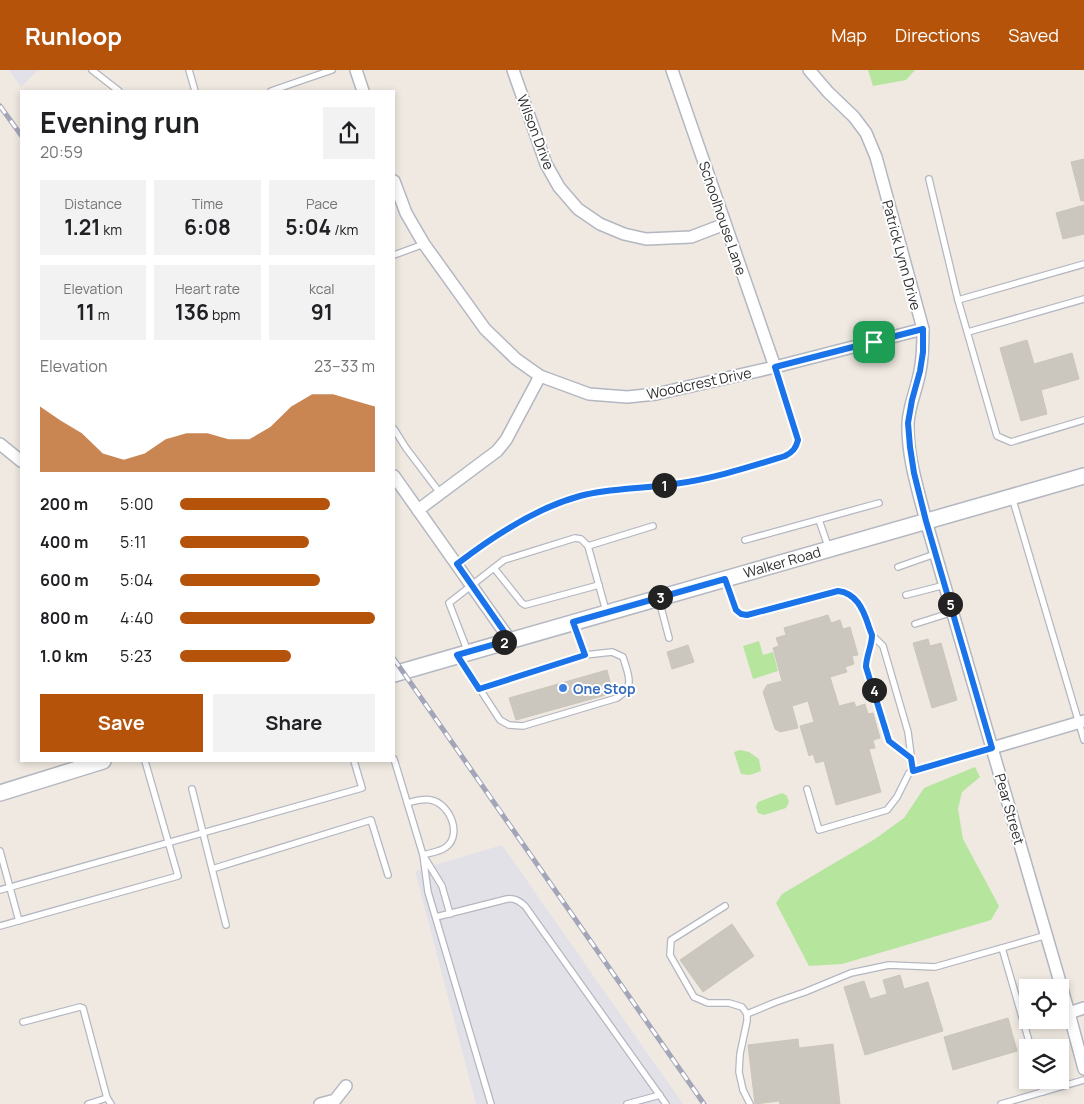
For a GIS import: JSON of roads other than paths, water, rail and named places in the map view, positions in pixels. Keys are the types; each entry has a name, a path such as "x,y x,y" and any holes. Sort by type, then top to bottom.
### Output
{"street":[{"path":"356,70 363,90"},
{"name":"Wilson Drive","path":"513,70 546,164 559,187 578,209 600,224 624,234 646,239 691,237 726,224"},
{"name":"Schoolhouse Lane","path":"672,70 775,367"},
{"name":"Patrick Lynn Drive","path":"809,70 854,117 866,133 876,156 923,329 923,352 920,371 908,423 911,456 926,521"},
{"name":"Woodcrest Drive","path":"395,184 406,213 424,244 485,328 516,359 540,376 589,394 627,397 656,394 775,367 923,329"},
{"path":"418,510 497,451 506,440 540,376"},
{"path":"0,444 20,460"},
{"name":"Walker Road","path":"395,674 1084,476"},
{"path":"395,477 510,640"},
{"name":"Pear Street","path":"926,521 1059,979"},
{"path":"992,748 1081,722"},
{"path":"0,793 100,762"},
{"path":"1069,1013 1084,1008"},
{"name":"Pear Street","path":"1069,1013 1084,1069"},
{"path":"320,1104 335,1100 346,1086"}],"lane":[{"path":"92,70 118,90"},
{"path":"189,70 195,90"},
{"path":"275,90 332,70"},
{"path":"929,179 958,300 997,436 1011,442 1084,420"},
{"path":"395,255 424,244"},
{"path":"958,300 1084,264"},
{"path":"968,332 1084,299"},
{"path":"457,564 484,544 538,512 580,496 699,480 785,456 792,452 796,448 798,440 775,367"},
{"path":"395,432 440,493"},
{"path":"1012,496 1081,722 1084,740"},
{"path":"745,540 879,503"},
{"path":"819,520 829,549"},
{"path":"588,546 653,526"},
{"path":"479,689 585,655 612,652 624,657 630,681 626,693 617,698 522,726 509,725 500,720 479,689 462,654 449,603 504,560 575,538 581,539 588,546 606,613"},
{"path":"898,567 936,554"},
{"path":"494,568 522,604 525,605 599,585"},
{"path":"725,579 736,610 741,614 747,615 838,591 849,594 854,598 864,610 872,634 883,646 908,732 913,771"},
{"path":"906,595 945,585"},
{"path":"658,598 669,638"},
{"path":"915,624 953,612"},
{"path":"573,622 585,655"},
{"path":"872,634 866,667 889,741 911,758"},
{"path":"808,789 819,830 887,810 897,797 909,773 913,771 992,748"},
{"path":"0,926 178,876 145,762"},
{"path":"0,890 362,788 354,762"},
{"path":"395,762 424,855 428,892 491,1104"},
{"path":"192,789 226,925"},
{"path":"407,803 430,799 440,803 446,808 453,824 453,834 450,842 443,849 424,855"},
{"path":"212,869 371,820 388,875"},
{"path":"0,851 19,921"},
{"path":"424,855 442,886 450,914"},
{"path":"436,917 513,898 525,906 666,1104"},
{"path":"724,906 671,940 670,956 694,997 708,1003 729,1003 742,1007 746,1014 747,1022 740,1054 739,1072 743,1090 750,1104"},
{"path":"746,1014 851,973 889,965 935,967 1047,935"},
{"path":"1002,948 1028,1039"},
{"path":"23,1022 80,1007 83,1008 109,1101 88,1104"},
{"path":"1001,1104 1084,1080"},
{"path":"627,1104 660,1095"}],"railway":[{"path":"0,106 20,134"},
{"path":"395,660 704,1104"}],"place":[{"name":"One Stop","path":"563,688"}]}
